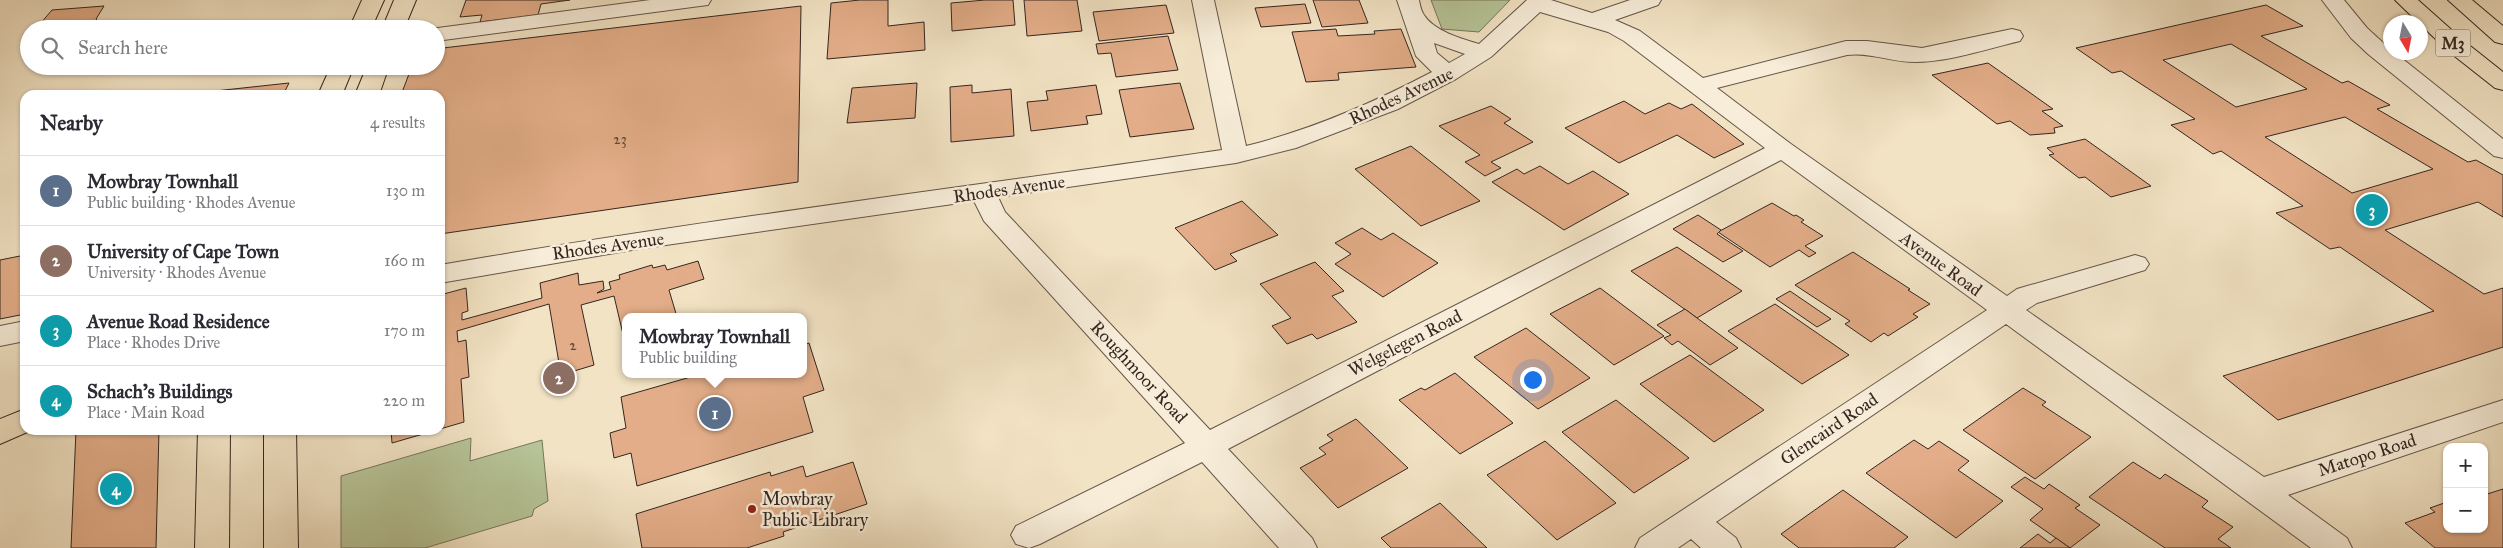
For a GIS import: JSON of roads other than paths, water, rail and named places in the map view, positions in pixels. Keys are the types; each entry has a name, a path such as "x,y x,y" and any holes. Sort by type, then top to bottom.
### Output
{"main road":[{"path":"364,20 373,0"},
{"path":"396,20 404,0"},
{"name":"M3","path":"2406,0 2456,46 2503,83"},
{"name":"M3","path":"2459,0 2503,37"},
{"path":"332,90 338,75"},
{"path":"369,90 375,75"},
{"path":"0,432 20,422"},
{"path":"212,548 211,514 214,435"},
{"path":"280,435 281,548"}],"street":[{"path":"445,33 700,0"},
{"path":"1203,0 1236,156"},
{"path":"1593,20 1650,0"},
{"path":"2333,0 2359,33 2376,49 2503,150"},
{"name":"Rhodes Avenue","path":"445,273 517,260 752,224 1236,156 1287,143 1390,104 1448,74 1484,52 1538,2"},
{"name":"Avenue Road","path":"1538,2 1616,27 1632,36 1782,149 2261,492 2324,545"},
{"path":"1411,10 1430,34 1441,40 1484,52"},
{"path":"1411,10 1426,56 1448,74"},
{"path":"1699,86 1846,48 1862,46 1922,55 2012,36"},
{"name":"Welgelegen Road","path":"1028,535 1207,446 1782,149"},
{"name":"Roughmoor Road","path":"983,193 993,215 1300,548"},
{"name":"Glencaird Road","path":"1652,548 2027,296 2135,264"},
{"path":"0,336 20,332"},
{"name":"Matopo Road","path":"2261,492 2308,474 2503,411"},
{"path":"1692,521 1724,548"}],"place":[{"name":"Avenue Road Residence","path":"2372,210"},
{"name":"University of Cape Town","path":"559,378"},
{"name":"Mowbray Townhall","path":"715,413"},
{"name":"Schach's Buildings","path":"116,489"},
{"name":"Mowbray Public Library","path":"752,509"}]}
